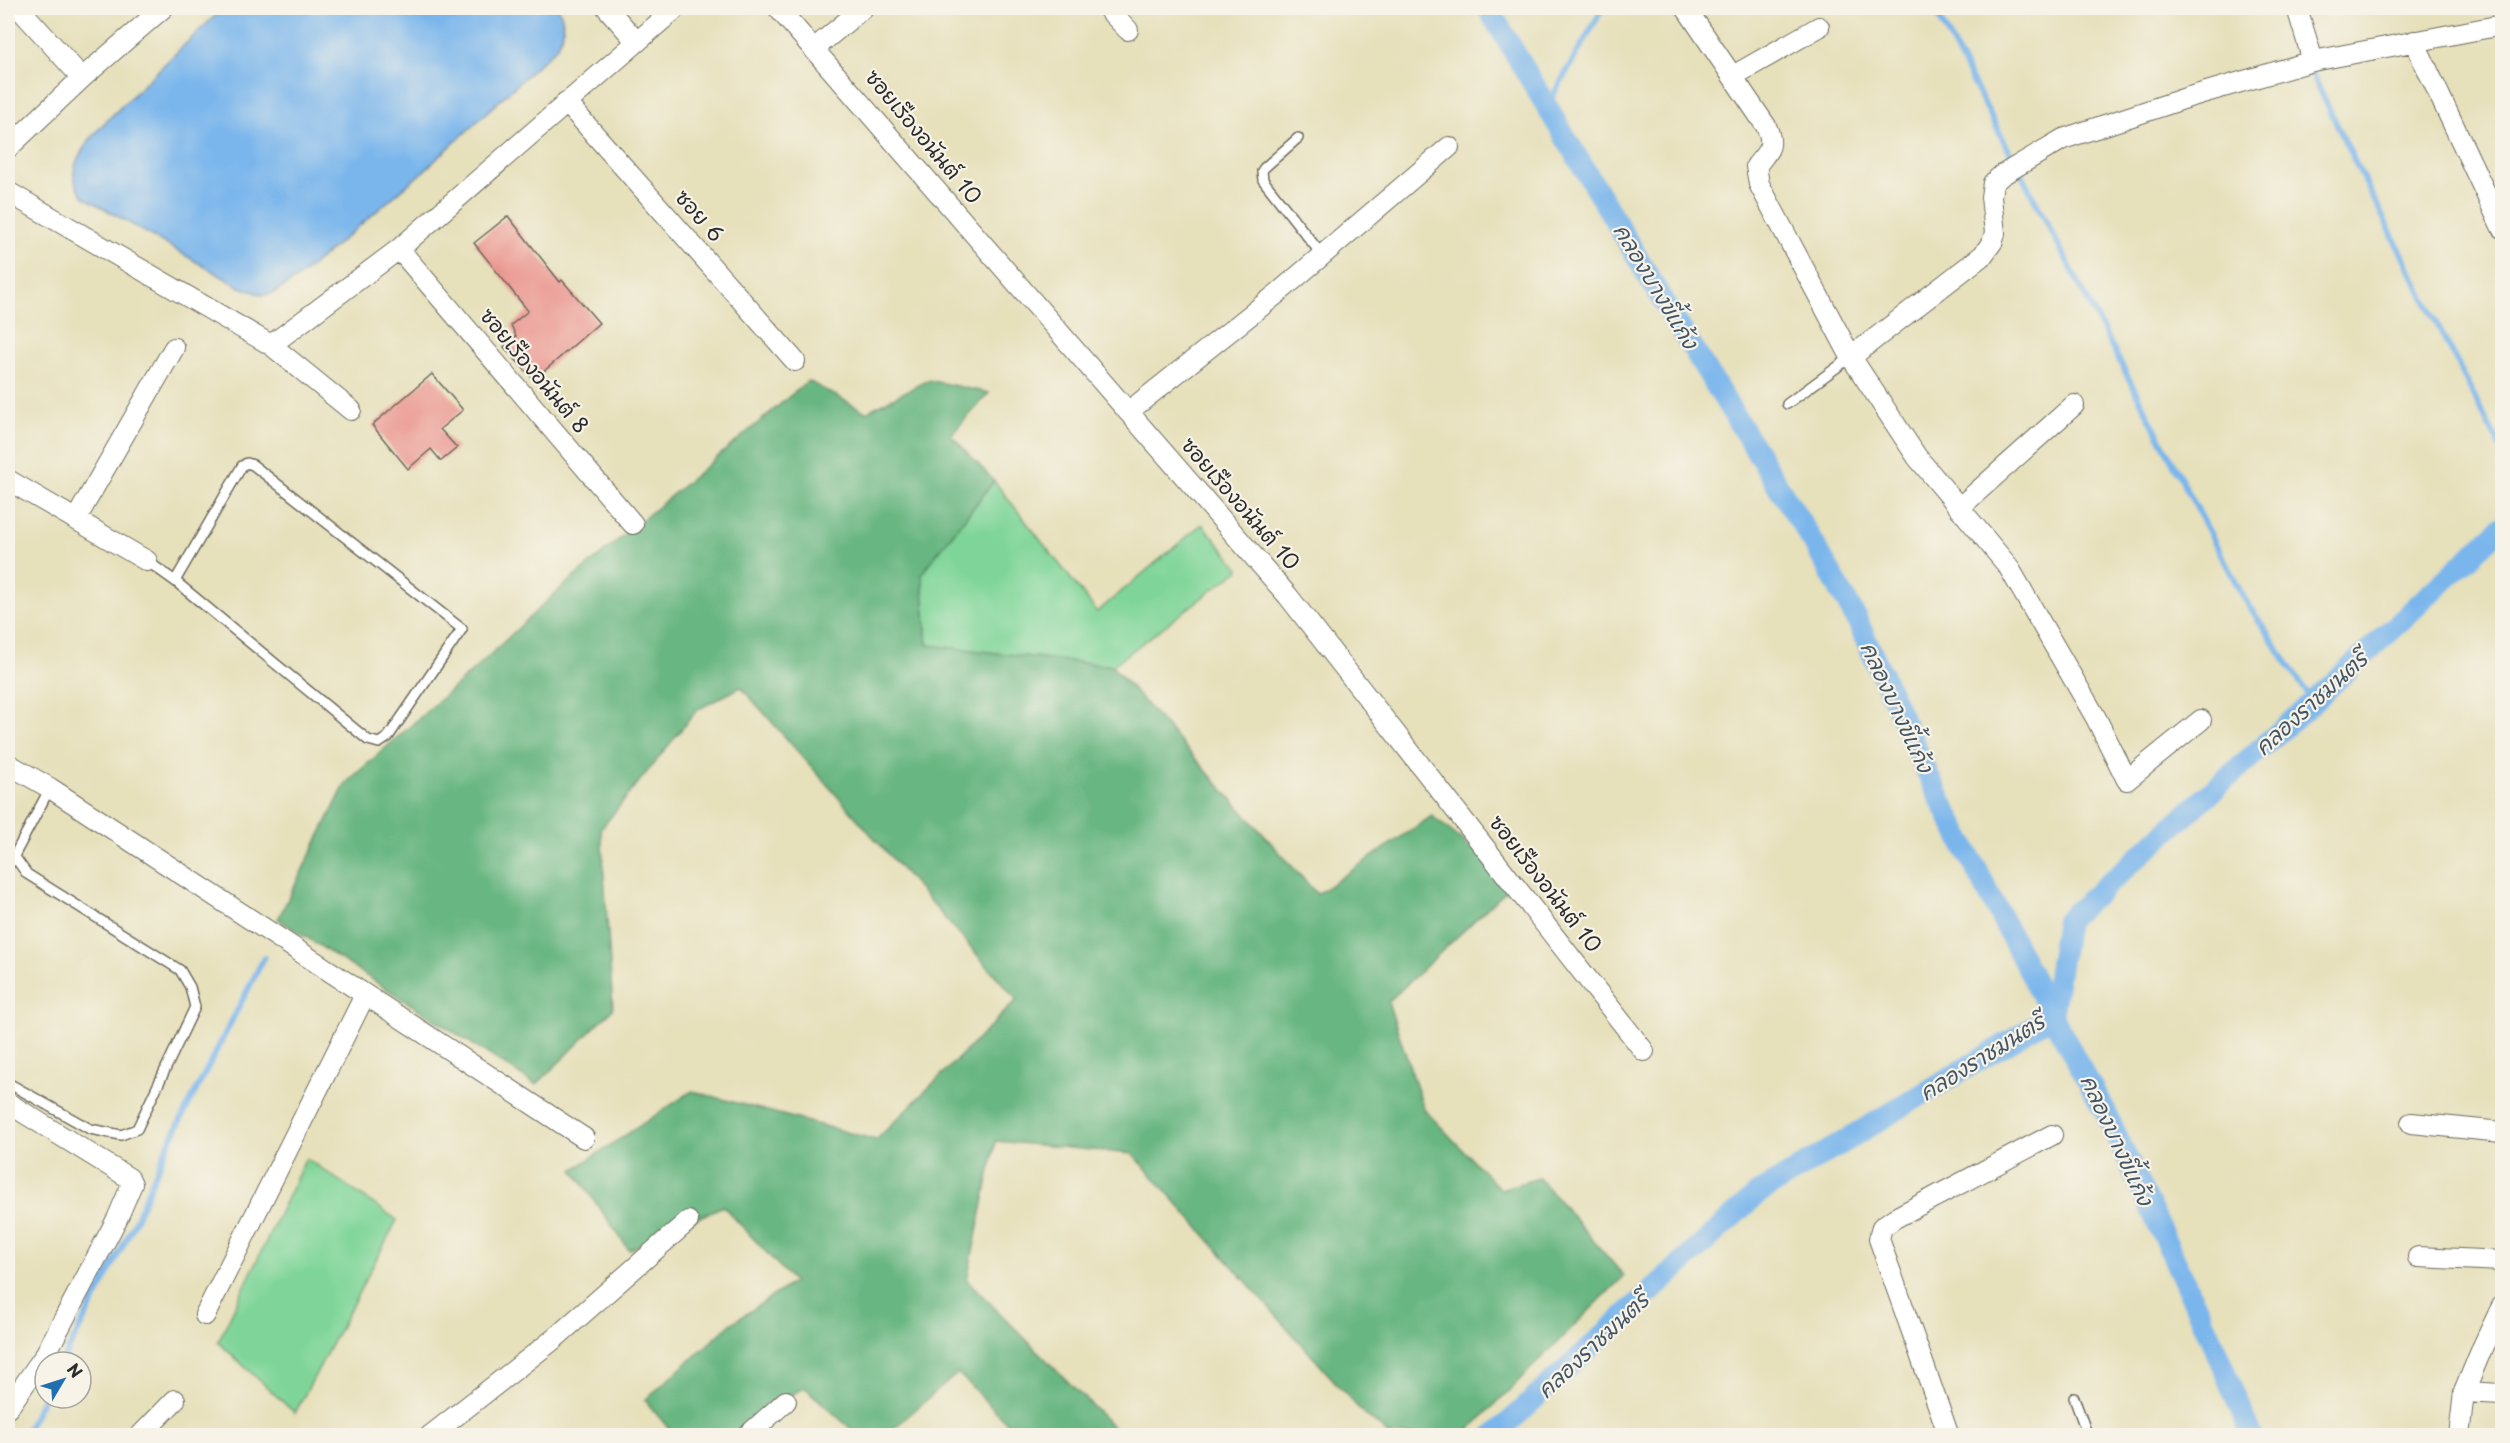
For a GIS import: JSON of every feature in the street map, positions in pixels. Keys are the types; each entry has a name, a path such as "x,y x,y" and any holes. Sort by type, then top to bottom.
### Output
{"street":[{"path":"19,8 82,78"},
{"path":"8,148 82,78 163,8"},
{"path":"607,8 636,41"},
{"path":"272,345 399,249 676,8"},
{"name":"ซอยเรืองอนันต์ 10","path":"778,8 1288,596 1644,1052"},
{"path":"815,48 863,8"},
{"path":"1107,8 1128,30"},
{"path":"1686,8 1733,76 1772,139 1769,149 1756,166 1759,184 1851,357 1917,457 2008,566 2096,718 2127,780 2201,720"},
{"path":"2297,8 2313,61"},
{"path":"1851,357 1983,255 1993,241 1995,233 1990,197 1993,183 2002,175 2063,139 2199,94 2313,61 2502,25"},
{"path":"1733,76 1819,27"},
{"path":"2414,41 2502,228"},
{"name":"ซอย 6","path":"566,102 795,361"},
{"path":"1128,412 1278,292 1449,147"},
{"path":"8,192 272,345 351,410"},
{"name":"ซอยเรืองอนันต์ 8","path":"399,249 633,524"},
{"path":"76,519 174,348"},
{"path":"1959,508 2074,405"},
{"path":"8,480 147,561"},
{"path":"8,764 50,788 584,1138"},
{"path":"205,1315 365,995"},
{"path":"8,1103 129,1178 132,1184 117,1219 45,1355 11,1397"},
{"path":"2411,1123 2502,1132"},
{"path":"1949,1436 1879,1239 1882,1227 2052,1135"},
{"path":"430,1436 554,1339 688,1221"},
{"path":"2418,1257 2502,1261"},
{"path":"2459,1436 2464,1392 2482,1346 2502,1306"},
{"path":"2464,1392 2502,1394"},
{"path":"140,1436 175,1400"},
{"path":"747,1436 786,1401"}],"lane":[{"path":"1298,138 1264,168 1263,180 1322,255"},
{"path":"1787,404 1851,357"},
{"path":"147,561 175,581 368,740 380,743 388,737 462,629 253,465 247,463 242,466 175,581"},
{"path":"8,867 50,788"},
{"path":"8,1083 90,1129 120,1135 137,1129 195,1007 190,987 180,970 27,874 14,856"},
{"path":"2074,1398 2088,1436"}],"green space":[{"path":"928,380 989,393 951,435 994,481 922,573 927,645 1112,666 1317,894 1432,816 1514,883 1388,1002 1424,1109 1500,1189 1539,1178 1624,1276 1464,1435 1389,1435 1360,1410 1133,1154 996,1141 967,1280 1121,1435 1019,1435 958,1373 886,1435 858,1435 804,1387 730,1435 674,1435 645,1400 732,1323 794,1282 723,1206 629,1250 573,1170 692,1091 876,1140 1017,1000 741,687 697,710 601,829 613,1009 536,1085 278,919 346,783 479,665 561,588 808,381 866,412"},
{"path":"994,481 1097,612 1202,524 1240,569 1112,666 927,645 922,573"},
{"path":"306,1158 397,1220 295,1413 218,1342"}],"water":[{"path":"224,8 558,8 563,28 556,48 426,169 299,277 274,293 263,295 240,287 84,197 74,177 80,154 99,129"}],"building":[{"path":"508,216 560,282 562,280 599,323 534,380 504,347 516,336 511,325 528,311 474,243"},
{"path":"432,374 463,410 440,429 457,448 441,461 431,449 408,469 372,425"}],"waterway":[{"name":"คลองบางขี้แก้ง","path":"1488,8 1662,299 1816,547 1856,618 1931,781 2052,1016 2106,1113 2209,1334 2252,1436"},
{"path":"1547,106 1603,8"},
{"path":"1934,8 2244,598 2313,702"},
{"path":"2281,8 2300,48"},
{"path":"2308,65 2502,451"},
{"name":"คลองราชมนตรี","path":"1494,1436 1757,1194 2052,1016 2067,920 2313,702 2502,527"},
{"path":"68,1350 133,1226 167,1147 264,958"},
{"path":"24,1436 37,1410"}]}
